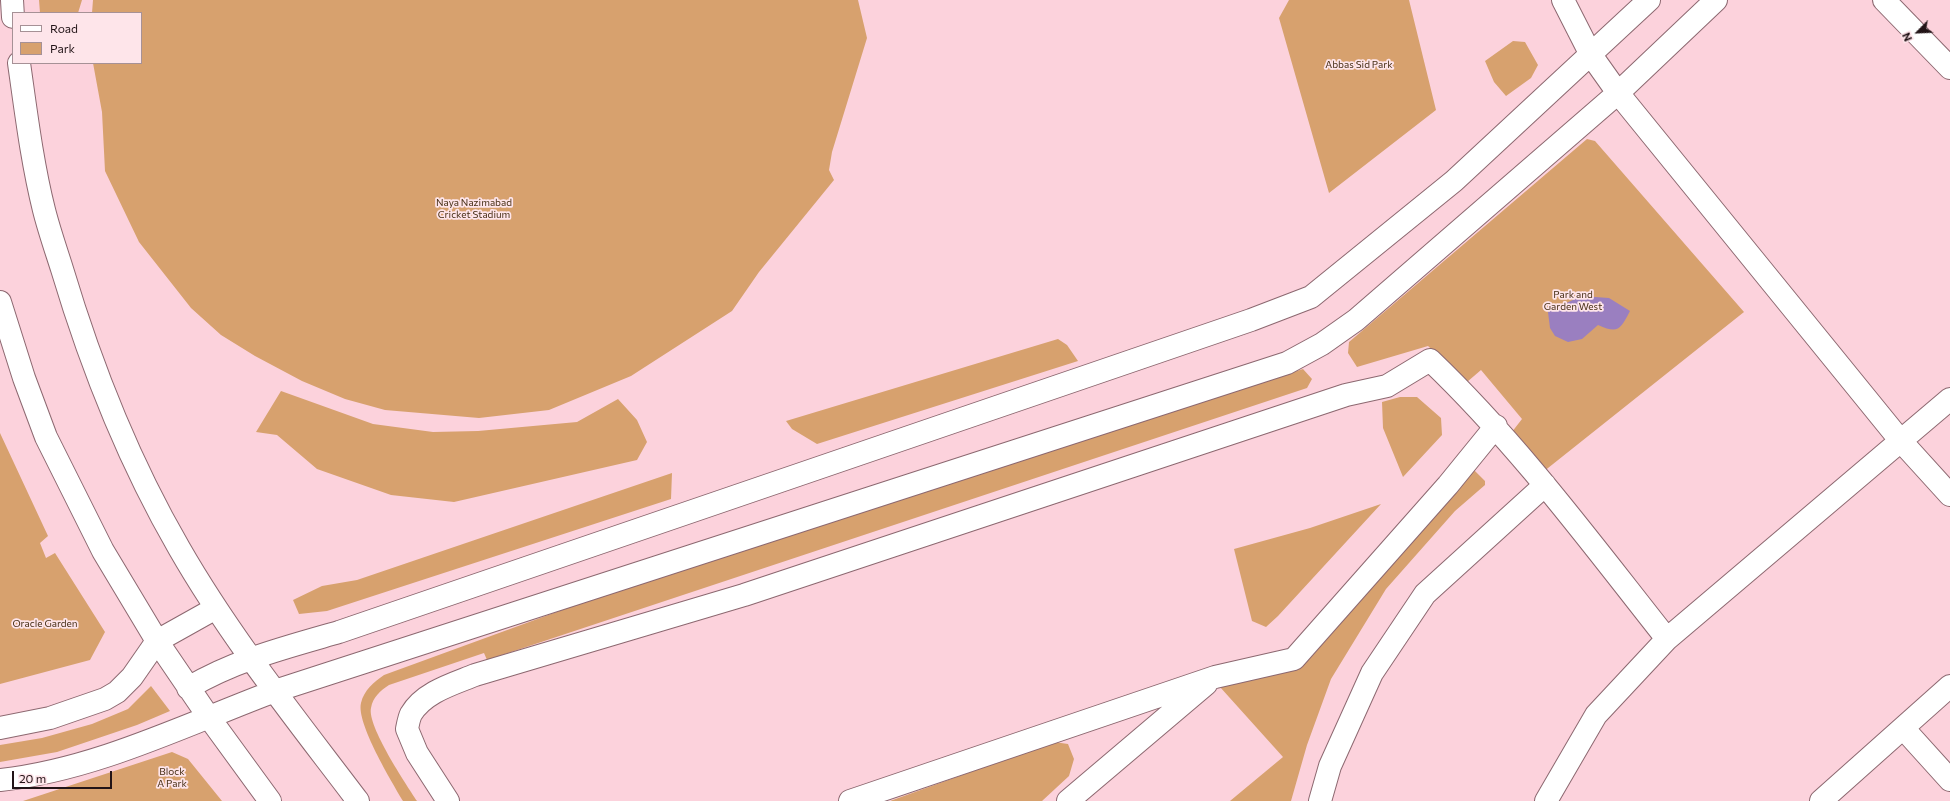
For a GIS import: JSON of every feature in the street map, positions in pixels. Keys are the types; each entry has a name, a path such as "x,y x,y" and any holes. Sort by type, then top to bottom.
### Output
{"street":[{"path":"12,0 13,12"},
{"path":"1563,0 1591,55 1618,93 1900,440 1950,495"},
{"path":"188,688 215,673 251,658 339,632 1243,323 1311,297 1454,181 1649,0"},
{"path":"0,780 79,764 166,734 208,716 275,691 1287,363 1322,344 1356,320 1618,93 1716,0"},
{"path":"1884,0 1948,60"},
{"path":"19,64 27,119 44,210 76,318 113,415 152,499 179,549 216,608 275,691 358,801"},
{"path":"0,302 24,378 46,437 103,551 157,641 188,688 270,801"},
{"path":"448,801 418,753 407,729 411,714 423,700 442,688 475,675 744,595 1346,395 1387,386 1430,360 1496,426 1545,485 1667,639"},
{"path":"1546,801 1596,715 1667,639 1950,399"},
{"path":"850,801 1215,677 1294,659 1448,485 1496,426"},
{"path":"1320,801 1330,766 1372,673 1425,594 1545,485"},
{"path":"0,728 50,718 105,699 117,692 132,677 157,641 216,608"},
{"path":"1068,801 1215,677"},
{"path":"1821,801 1950,686"},
{"path":"1903,728 1950,780"}],"green space":[{"path":"39,0 82,0 78,12 40,12"},
{"name":"Naya Nazimabad Cricket Stadium","path":"93,0 858,0 867,38 832,152 829,170 834,180 759,272 732,311 631,376 549,410 479,418 385,410 345,399 302,381 255,356 221,335 191,308 139,242 105,171 102,112 93,64 142,64 142,12 92,12"},
{"name":"Abbas Sid Park","path":"1289,0 1409,0 1436,110 1329,193 1279,18"},
{"path":"1513,41 1525,42 1538,65 1531,78 1506,96 1494,82 1485,61"},
{"name":"Park and Garden West","path":"1587,139 1595,141 1744,312 1543,472 1508,437 1522,419 1481,370 1467,382 1428,346 1357,367 1348,353 1349,342"},
{"path":"1058,339 1067,345 1078,361 817,444 792,429 786,421"},
{"path":"1303,369 1312,379 1307,388 487,660 484,653 389,685 375,697 371,708 371,716 388,755 417,801 403,801 369,738 361,712 362,698 367,690 384,675 625,587"},
{"path":"281,391 373,424 433,432 478,431 577,422 618,399 637,420 647,442 637,460 454,502 391,495 317,469 277,435 256,432"},
{"path":"1400,397 1417,397 1441,418 1442,435 1403,477 1383,428 1382,402"},
{"name":"Oracle Garden","path":"0,433 48,536 40,543 46,558 55,553 105,632 90,660 0,684"},
{"path":"1472,468 1485,481 1485,485 1455,511 1386,589 1331,679 1307,745 1291,801 1230,801 1283,757 1220,687 1296,664"},
{"path":"672,473 671,499 327,611 299,614 293,600 322,586 357,580"},
{"path":"1381,504 1278,616 1266,627 1252,621 1234,549 1310,528"},
{"path":"151,686 170,711 137,725 57,752 0,762 0,745 42,738 92,724 128,709"},
{"path":"1054,742 1068,744 1074,759 1069,776 1042,801 890,801"},
{"name":"Block A Park","path":"172,752 188,759 222,801 23,801"}],"shaded area":[{"path":"1581,296 1609,298 1630,311 1621,326 1614,330 1598,325 1582,339 1568,342 1555,336 1550,328 1548,312"}]}
